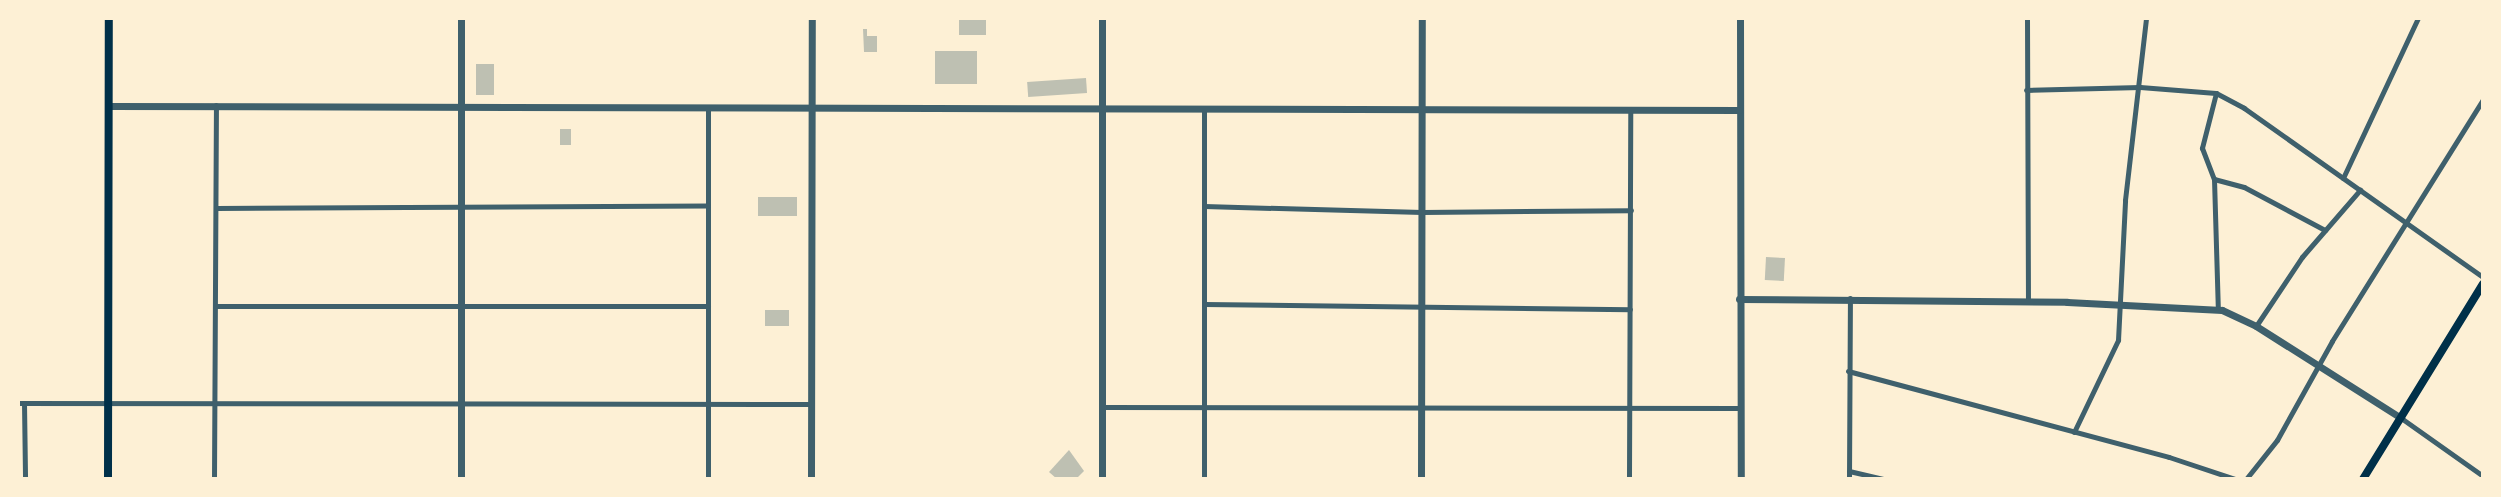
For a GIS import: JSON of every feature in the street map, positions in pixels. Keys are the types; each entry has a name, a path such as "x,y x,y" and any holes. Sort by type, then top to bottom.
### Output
{"main road":[{"path":"108,479 109,18"},
{"path":"2362,479 2483,284"}],"street":[{"path":"461,18 461,479"},
{"path":"811,479 812,18"},
{"path":"1102,18 1102,479"},
{"path":"1421,479 1422,18"},
{"path":"1740,18 1741,479"},
{"path":"2027,18 2028,301"},
{"path":"2074,432 2116,347 2121,305 2125,200 2140,87 2146,18"},
{"path":"2343,178 2418,18"},
{"path":"2026,90 2140,87 2216,93 2244,108 2483,277"},
{"path":"2216,93 2202,148 2214,179 2218,310"},
{"path":"2246,479 2277,440 2405,224 2483,99"},
{"path":"214,479 216,105"},
{"path":"109,106 1739,110"},
{"path":"708,107 708,479"},
{"path":"1204,109 1204,479"},
{"path":"1629,479 1630,110"},
{"path":"2214,179 2244,187 2325,230"},
{"path":"2256,326 2325,230 2360,190"},
{"path":"216,208 708,205"},
{"path":"1204,206 1422,212 1631,210"},
{"path":"1849,479 1850,298"},
{"path":"1739,299 2028,301 2218,310 2256,326 2401,418 2483,476"},
{"path":"1204,304 1630,309"},
{"path":"216,306 708,306"},
{"path":"1848,371 2074,432 2235,479"},
{"path":"25,479 21,403 811,404"},
{"path":"1102,407 1740,408"},
{"path":"1849,471 1883,479"}],"building":[{"path":"959,18 986,18 986,35 959,35"},
{"path":"863,29 867,29 867,36 877,36 877,52 864,52"},
{"path":"935,51 977,51 977,84 935,84"},
{"path":"476,64 494,64 494,95 476,95"},
{"path":"1086,78 1087,93 1028,97 1027,82"},
{"path":"560,129 571,129 571,145 560,145"},
{"path":"758,197 797,197 797,216 758,216"},
{"path":"1766,257 1785,258 1784,281 1765,280"},
{"path":"765,310 789,310 789,326 765,326"},
{"path":"1069,450 1084,471 1076,479 1057,479 1049,472"}]}
